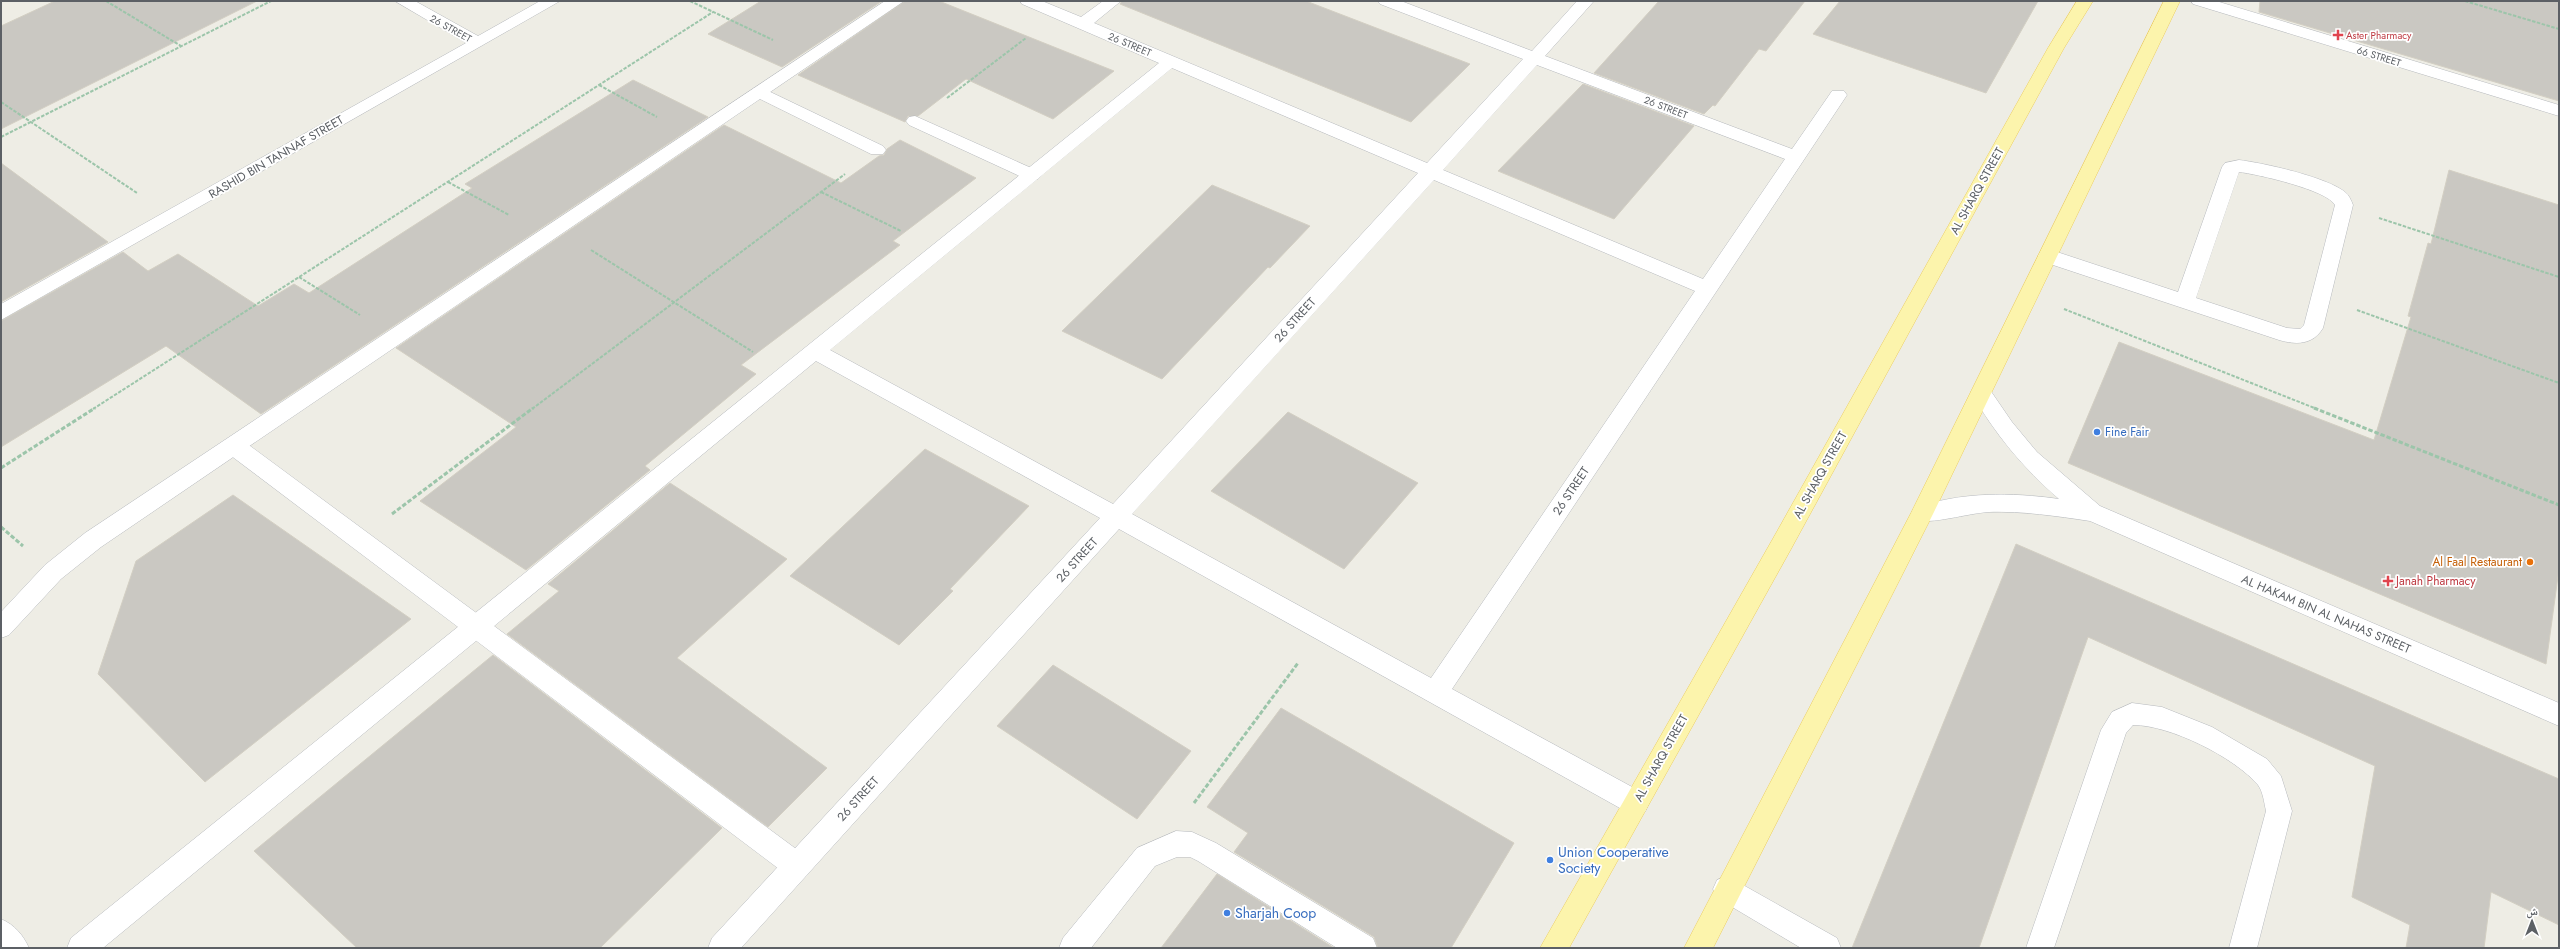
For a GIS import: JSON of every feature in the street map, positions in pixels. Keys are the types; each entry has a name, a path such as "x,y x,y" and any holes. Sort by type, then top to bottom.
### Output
{"main road":[{"name":"AL SHARQ STREET","path":"1554,948 1783,542 2056,48 2084,1"},
{"path":"1698,948 1727,889 1922,514 2172,1"}],"street":[{"name":"26 STREET","path":"403,1 478,43"},
{"name":"RASHID BIN TANNAF STREET","path":"1,312 552,1"},
{"path":"1,628 53,572 93,540 896,1"},
{"name":"26 STREET","path":"1028,1 1708,289"},
{"path":"1082,24 1113,1"},
{"name":"26 STREET","path":"1386,1 1796,157"},
{"name":"26 STREET","path":"722,948 1586,1"},
{"name":"66 STREET","path":"2199,1 2559,111"},
{"path":"81,948 1032,175 1170,61"},
{"path":"760,92 877,150"},
{"name":"26 STREET","path":"1435,693 1838,95"},
{"path":"915,121 1032,175"},
{"path":"2048,256 2286,335 2304,336 2313,328 2345,206 2340,197 2326,190 2251,166 2231,167 2185,301"},
{"path":"815,351 1636,803"},
{"name":"AL HAKAM BIN AL NAHAS STREET","path":"1981,392 1999,423 2024,455 2056,485 2093,513"},
{"path":"234,446 797,866"},
{"name":"AL HAKAM BIN AL NAHAS STREET","path":"1922,514 1961,505 2002,501 2048,505 2093,513 2559,715"},
{"path":"2040,948 2114,730 2120,720 2131,714 2145,714 2162,717 2238,753 2251,761 2267,777 2276,794 2278,811 2243,948"},
{"path":"1073,948 1146,857 1160,849 1176,844 1192,845 1208,852 1363,948"},
{"path":"1727,889 1827,948"},
{"path":"1,933 15,948"}],"path":[{"path":"106,1 182,46"},
{"path":"1,137 271,1"},
{"path":"690,1 812,58"},
{"path":"2465,1 2559,29"},
{"path":"1,468 713,12"},
{"path":"915,121 1059,14"},
{"path":"599,85 694,137"},
{"path":"1,102 171,216"},
{"path":"359,540 877,150"},
{"path":"448,182 552,232 674,302 787,373"},
{"path":"821,192 939,250"},
{"path":"2345,206 2559,277"},
{"path":"299,277 395,338"},
{"path":"2028,295 2559,505"},
{"path":"2321,296 2559,383"},
{"path":"1160,849 1322,631"}],"building":[{"path":"55,1 257,1 1,129 1,26"},
{"path":"761,1 882,1 782,67 708,34"},
{"path":"905,1 939,1 1114,71 1053,119 966,79 918,116 908,116 905,122 798,75"},
{"path":"1122,1 1306,1 1470,64 1411,122 1120,4"},
{"path":"1659,1 1805,1 1766,51 1759,49 1715,106 1713,105 1704,114 1594,73"},
{"path":"1840,1 2038,1 1986,93 1813,34"},
{"path":"2260,1 2559,1 2559,101 2259,12"},
{"path":"633,80 708,117 261,414 166,346 1,447 1,321 123,252 148,271 178,254 258,306 294,284 309,293 472,188 465,184"},
{"path":"1583,84 1694,126 1614,219 1498,171"},
{"path":"724,125 841,183 879,156 884,155 887,149 900,140 976,178 893,241 900,245 741,365 756,374 645,466 650,470 526,570 420,501 516,427 396,348"},
{"path":"1,163 108,242 1,302"},
{"path":"2449,170 2559,205 2559,569 2546,664 2068,463 2119,342 2374,440 2411,317 2408,316 2428,243 2431,244"},
{"path":"1212,185 1310,226 1270,268 1268,267 1162,379 1062,331"},
{"path":"1288,412 1418,483 1344,569 1211,491"},
{"path":"925,449 1029,506 950,589 953,591 899,645 790,576"},
{"path":"670,483 787,559 677,658 827,768 768,827 507,634 559,591 548,584"},
{"path":"233,495 411,619 205,782 98,674 136,561"},
{"path":"2016,544 2559,779 2559,925 2491,892 2484,948 2406,948 2410,925 2352,897 2375,766 2088,637 1979,948 1852,948"},
{"path":"493,655 722,828 600,948 357,948 254,851"},
{"path":"1053,665 1191,751 1137,819 997,726"},
{"path":"1281,708 1514,843 1451,948 1378,948 1374,937 1234,852 1248,833 1207,807"},
{"name":"Sharjah Coop","path":"1217,874 1334,948 1161,948"}],"place":[{"name":"Aster Pharmacy","path":"2338,35"},
{"name":"Fine Fair","path":"2097,432"},
{"name":"Al Faal Restaurant","path":"2530,562"},
{"name":"Janah Pharmacy","path":"2388,581"},
{"name":"Union Cooperative Society","path":"1550,860"},
{"name":"Sharjah Coop","path":"1227,913"}]}
